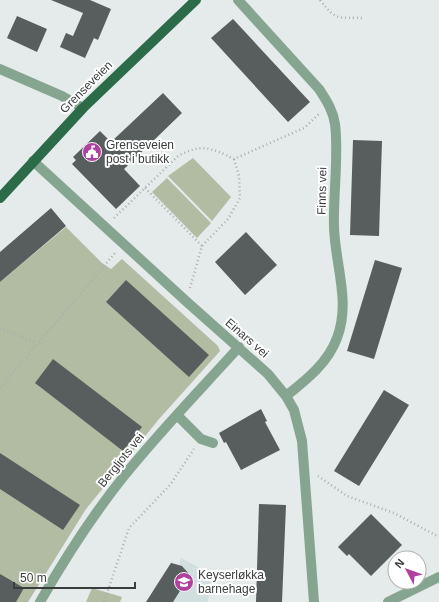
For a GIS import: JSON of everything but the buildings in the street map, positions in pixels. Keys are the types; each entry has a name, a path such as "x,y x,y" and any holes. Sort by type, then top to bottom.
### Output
{"main road":[{"name":"Grenseveien","path":"0,198 83,108 196,0"}],"street":[{"name":"Finns vei","path":"238,0 319,89 329,105 336,133 334,227 336,255 343,297 342,323 338,337 326,358 304,382 286,396"},
{"path":"0,69 62,96 83,108"},
{"name":"Einars vei","path":"33,161 187,302 239,347 268,374 286,396 299,426 305,470 314,602"},
{"name":"Bergljots vei","path":"40,602 83,530 141,454 239,347"},
{"path":"177,415 201,439 213,443"},
{"path":"388,602 439,577"}],"path":[{"path":"320,0 332,15 337,17 364,18"},
{"path":"105,227 178,156 187,151 197,148 208,148 234,159 304,128 329,105"},
{"path":"187,302 202,246 228,220 240,198 240,176 234,159"},
{"path":"145,188 202,246"},
{"path":"0,388 123,244"},
{"path":"0,328 37,343"},
{"path":"104,602 129,528 170,485 201,439"},
{"path":"305,470 313,472 347,496 394,512 439,537"}],"shaded area":[{"name":"Keyserløkka barnehage","path":"181,558 211,574 208,602 145,602 154,591 153,590 171,562 179,565"}],"green space":[{"path":"193,158 231,197 212,221 168,176"},
{"path":"167,178 211,223 197,238 152,192"},
{"path":"66,227 102,263 111,269 122,259 218,346 220,351 159,419 86,509 28,602 0,602 0,282"},
{"path":"92,588 122,597 120,602 86,602"}],"place":[{"name":"Grenseveien post i butikk","path":"92,152"},
{"name":"Keyserløkka barnehage","path":"184,582"}]}
